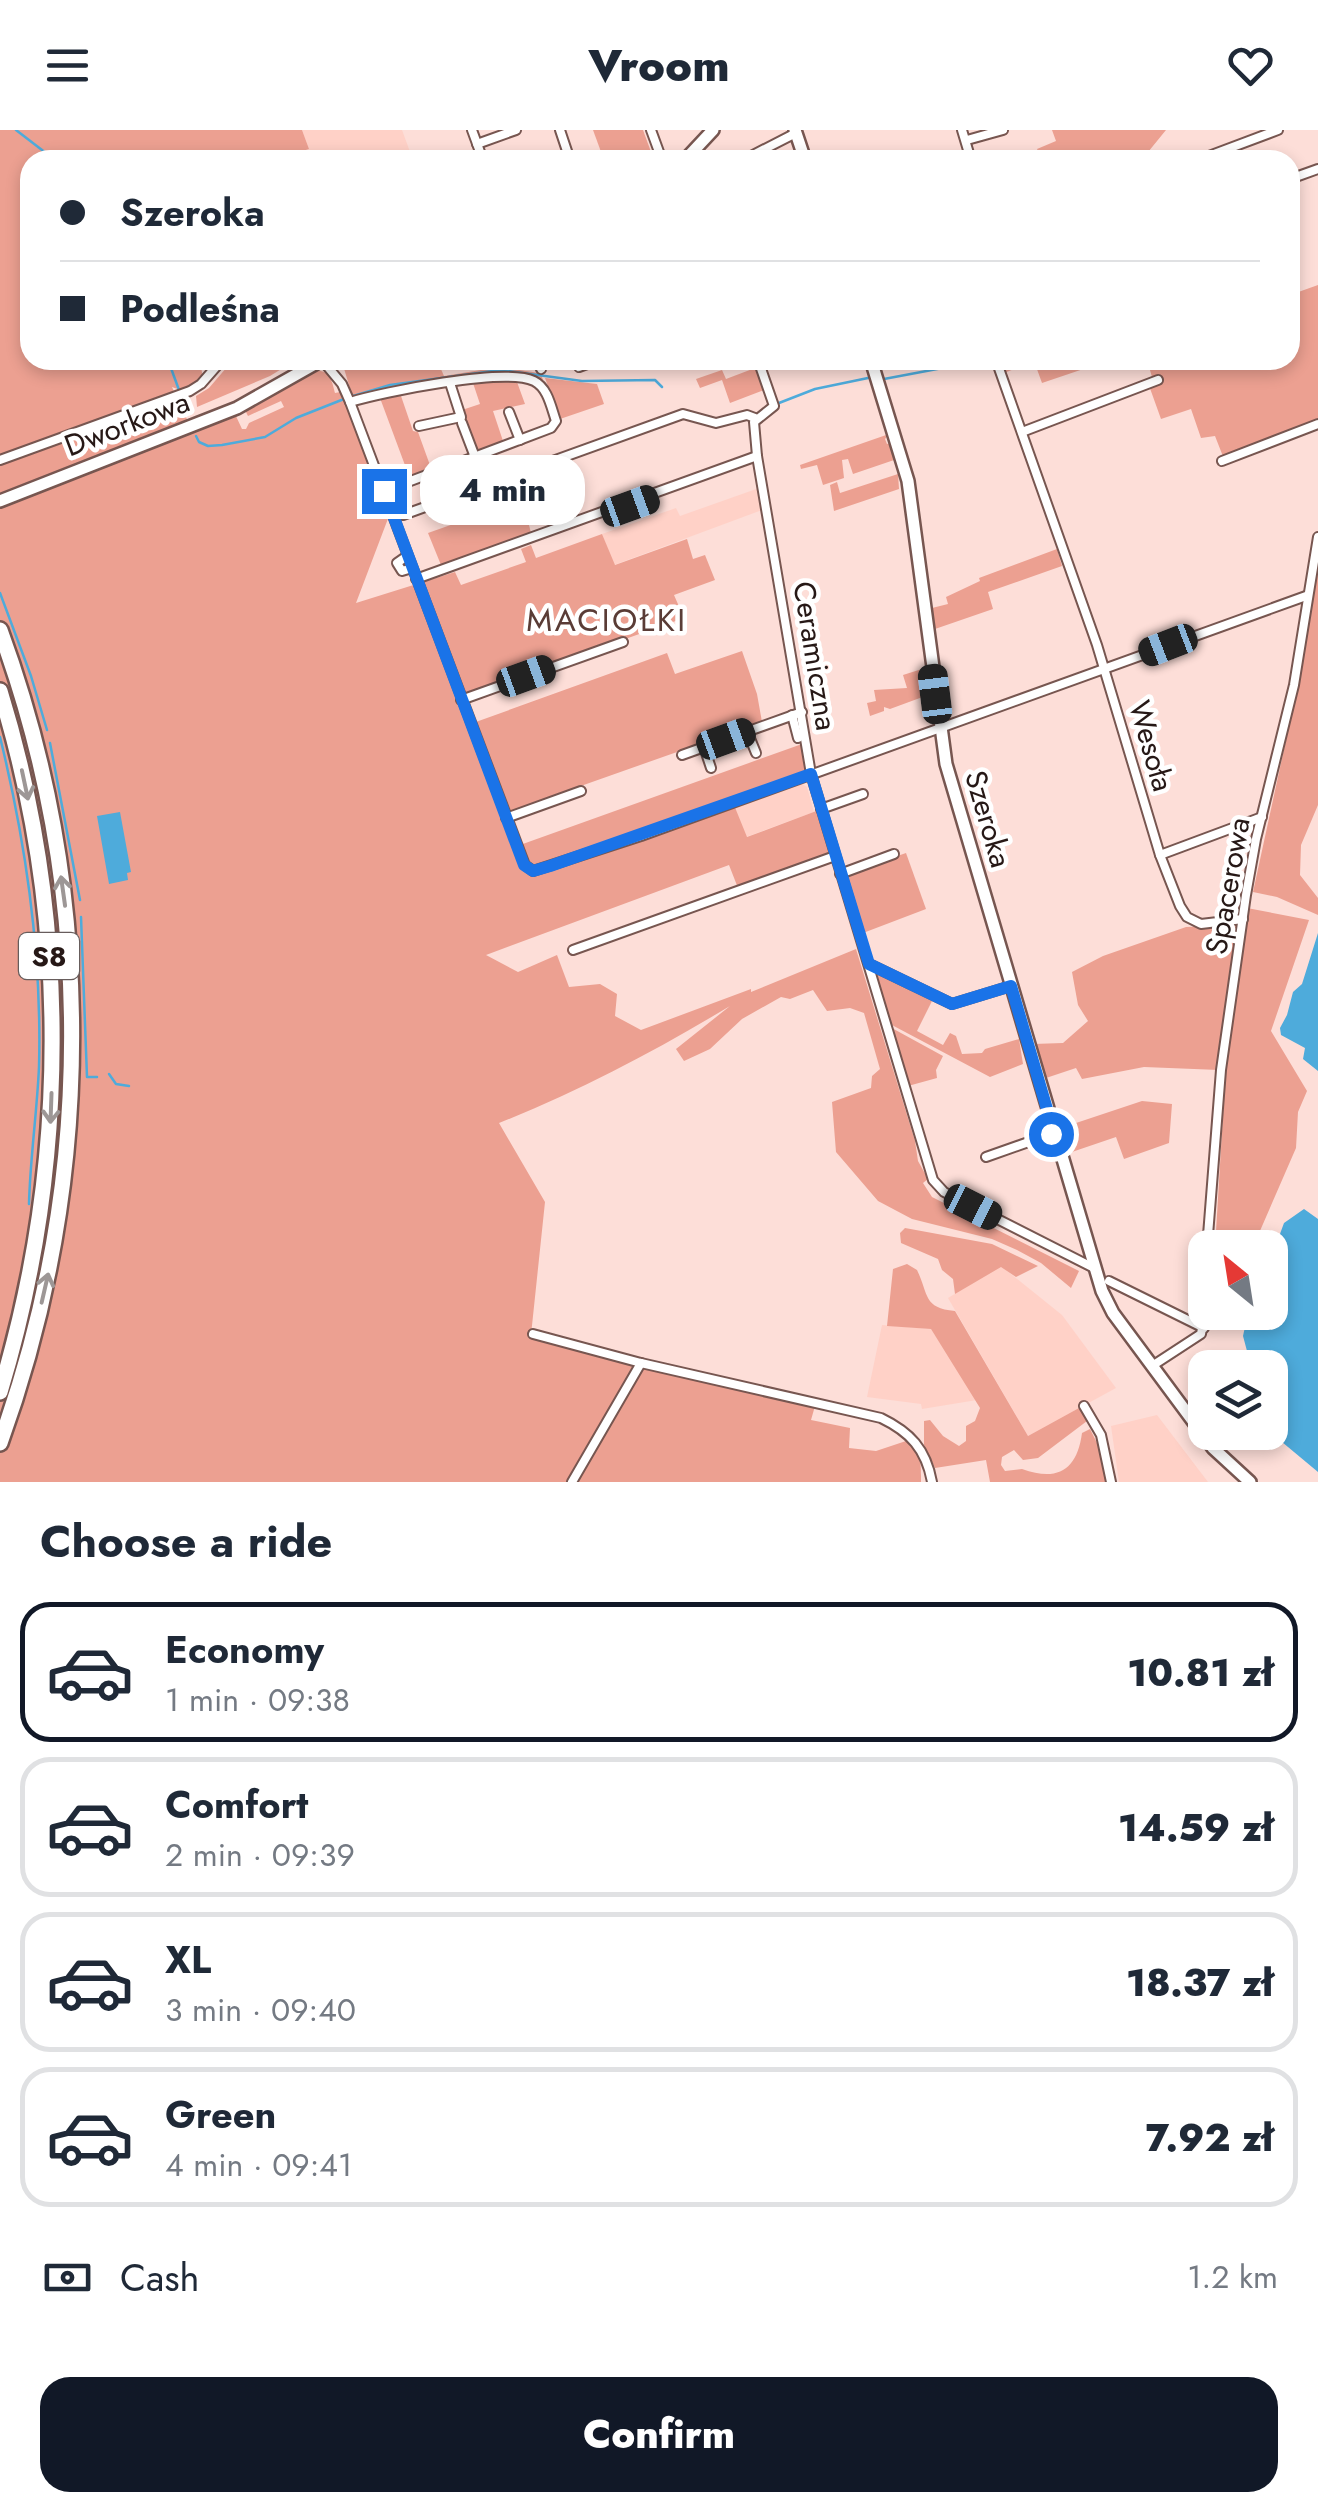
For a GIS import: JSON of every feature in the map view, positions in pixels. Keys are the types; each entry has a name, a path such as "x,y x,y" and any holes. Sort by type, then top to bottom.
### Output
{"highway":[{"name":"S8","path":"0,630 29,719 52,818 66,906 72,989 71,1106 52,1260 20,1386 0,1443"},
{"name":"S8","path":"0,690 28,798 52,990 50,1124 41,1208 21,1314 0,1392"}],"street":[{"path":"472,130 479,150"},
{"path":"477,144 516,130"},
{"path":"694,150 713,130"},
{"path":"962,130 970,150"},
{"path":"967,140 1004,130"},
{"path":"1225,150 1278,130"},
{"path":"762,150 795,131"},
{"name":"Dworkowa","path":"0,460 190,392 213,370"},
{"name":"Dworkowa","path":"0,500 236,408 304,370"},
{"path":"330,370 350,402 524,865 533,871 1306,596"},
{"name":"Ceramiczna","path":"761,370 774,406 755,418 757,456 797,714 811,774 932,1180 944,1192 1094,1268"},
{"name":"Szeroka","path":"874,370 908,480 949,778 1094,1268 1104,1282 1113,1313 1218,1455 1250,1482"},
{"name":"Wesoła","path":"1000,370 1104,669 1160,854 1187,917 1201,924 1243,920"},
{"path":"350,402 506,376 532,380 545,391 556,420 551,428 384,491"},
{"path":"1022,432 1158,380"},
{"path":"419,426 461,417 450,383"},
{"path":"510,412 520,440"},
{"path":"403,515 683,414 716,423 746,415 755,418"},
{"path":"462,423 474,457"},
{"path":"1222,461 1318,424"},
{"path":"417,580 757,456"},
{"path":"417,580 667,493"},
{"name":"Spacerowa","path":"1208,1230 1221,1070 1243,920 1262,817 1294,685 1318,537"},
{"path":"462,700 623,642"},
{"path":"682,755 797,714 798,738"},
{"path":"748,731 756,753"},
{"path":"704,747 712,768"},
{"path":"506,818 581,791"},
{"path":"822,810 863,794"},
{"path":"1160,854 1262,817"},
{"path":"840,874 894,854"},
{"path":"573,950 835,856"},
{"path":"869,964 952,1004 1011,986"},
{"path":"986,1157 1054,1133"},
{"path":"1104,1282 1188,1321"},
{"path":"1152,1366 1202,1330"},
{"path":"532,1334 880,1418 909,1435 921,1448 932,1482"},
{"path":"572,1482 641,1363"},
{"path":"1084,1406 1101,1434 1111,1482"}],"shaded area":[{"path":"0,130 302,130 309,149 306,150 20,150 20,370 202,370 203,379 183,391 172,387 192,430 235,414 242,429 246,429 249,423 284,407 281,401 248,416 245,410 316,371 328,375 335,393 340,392 344,398 352,395 344,370 441,370 444,376 481,370 540,370 543,380 506,374 377,392 350,406 389,516 356,603 455,572 461,585 526,562 521,549 531,545 536,558 602,534 615,565 687,539 693,559 705,555 715,580 674,595 684,618 463,697 473,723 667,653 675,674 742,651 762,722 507,812 520,845 802,744 807,773 732,800 747,837 819,810 830,855 738,888 729,865 486,955 518,972 557,955 569,987 600,984 617,994 615,1016 641,1030 751,992 856,949 918,1161 928,1179 923,1183 932,1197 1079,1271 1071,1288 1041,1263 992,1239 912,1219 878,1201 836,1152 832,1102 871,1088 872,1076 880,1069 864,1013 850,1008 827,1011 813,990 790,999 781,997 742,1019 710,1049 684,1061 676,1049 730,1006 617,1069 499,1123 545,1202 531,1335 815,1406 811,1420 850,1428 849,1448 876,1451 906,1441 920,1458 921,1482 0,1482"},
{"path":"302,130 402,130 409,150 306,150 309,149"},
{"path":"593,130 643,130 650,150 600,150"},
{"path":"1052,130 1166,130 1150,150 1037,149 1056,141"},
{"path":"1318,285 1318,422 1224,459 1215,436 1201,438 1191,409 1161,419 1147,380 1152,377 1150,370 1300,370 1300,291"},
{"path":"224,370 280,370 197,407 196,396"},
{"path":"722,370 726,379 756,370 764,390 730,403 722,380 700,388 696,379"},
{"path":"1037,370 1080,370 1042,383"},
{"path":"545,378 597,384 604,404 560,419"},
{"path":"517,382 525,404 493,411 503,441 477,451 462,410 480,404 473,383"},
{"path":"401,396 431,468 409,476 380,398"},
{"path":"889,434 885,439 887,444 891,443 897,459 853,474 848,459 842,460 844,478 823,485 817,465 801,469 800,465"},
{"path":"898,474 899,489 834,511 830,485 837,482 840,493"},
{"path":"759,488 762,510 614,565 602,534 676,508 680,516"},
{"path":"524,499 533,523 529,525 531,533 441,565 428,533"},
{"path":"1057,549 1062,566 988,592 993,609 935,629 932,608 948,604 946,597 980,581 979,578"},
{"path":"1318,560 1318,805 1301,845 1300,875 1318,898 1318,915 1277,897 1253,892 1301,671 1301,645"},
{"path":"925,668 928,695 890,709 884,707 884,711 870,716 867,703 876,701 874,690 907,688 903,675"},
{"path":"802,784 807,787 814,812 746,837 735,808"},
{"path":"906,853 926,909 863,933 845,874"},
{"path":"1247,908 1309,920 1271,1031 1307,1091 1298,1112 1296,1148 1260,1230 1216,1230 1227,1048"},
{"path":"1238,925 1219,1070 1144,1067 1082,1079 1076,1068 1043,1079 1033,1044 1063,1043 1088,1021 1078,1005 1072,972 1103,956 1186,927"},
{"path":"877,974 932,1001 917,1031 943,1045 950,1033 956,1036 962,1054 982,1053 1019,1039 1023,1064 990,1077 890,1024 874,976"},
{"path":"890,1027 943,1056 936,1070 937,1078 908,1086"},
{"path":"1142,1101 1172,1104 1169,1143 1124,1159 1116,1137 1069,1153 1061,1128"},
{"path":"905,1228 992,1244 1038,1266 1016,1277 1001,1267 955,1294 953,1279 942,1270 938,1259 901,1243 900,1233"},
{"path":"907,1264 917,1270 932,1303 955,1311 1028,1436 1079,1408 1087,1421 1038,1458 1023,1460 1014,1450 1002,1457 1005,1471 1022,1469 1046,1474 1064,1470 1076,1456 1082,1433 1090,1429 1101,1451 1106,1482 990,1482 986,1460 935,1468 924,1445 924,1421 930,1420 943,1436 959,1446 966,1441 966,1426 975,1421 980,1408 931,1329 887,1326 893,1269"},
{"path":"1001,1266 1062,1315 1116,1388 1028,1436 948,1298"},
{"path":"882,1325 931,1329 977,1400 922,1409 921,1404 867,1397"},
{"path":"1157,1415 1208,1482 1119,1482 1111,1426"}],"water":[{"path":"120,812 131,872 127,873 128,880 109,884 97,816"},
{"path":"1318,933 1318,1071 1303,1059 1305,1048 1281,1035 1280,1028 1293,992 1302,984"},
{"path":"1304,1209 1318,1219 1318,1472 1288,1447 1288,1350 1247,1350 1243,1336 1244,1330 1288,1330 1288,1230 1281,1230 1284,1223"}],"waterway":[{"path":"16,130 42,150"},
{"path":"172,370 179,390"},
{"path":"353,396 390,385 500,370 582,381 655,380 662,387"},
{"path":"884,379 932,370"},
{"path":"779,403 815,389 868,378"},
{"path":"196,436 208,446 265,437 296,418 344,399"},
{"path":"0,593 47,730"},
{"path":"0,737 25,859 38,984 39,1067 29,1204"},
{"path":"50,743 80,900"},
{"path":"81,917 87,1077 97,1077"},
{"path":"109,1074 116,1084 129,1086"}],"district":[{"name":"MACIOŁKI","path":"607,620"}],"route":[{"path":"384,491 524,865 533,871 550,866 811,774 869,964 952,1004 1011,986 1054,1133 1051,1134"}]}
